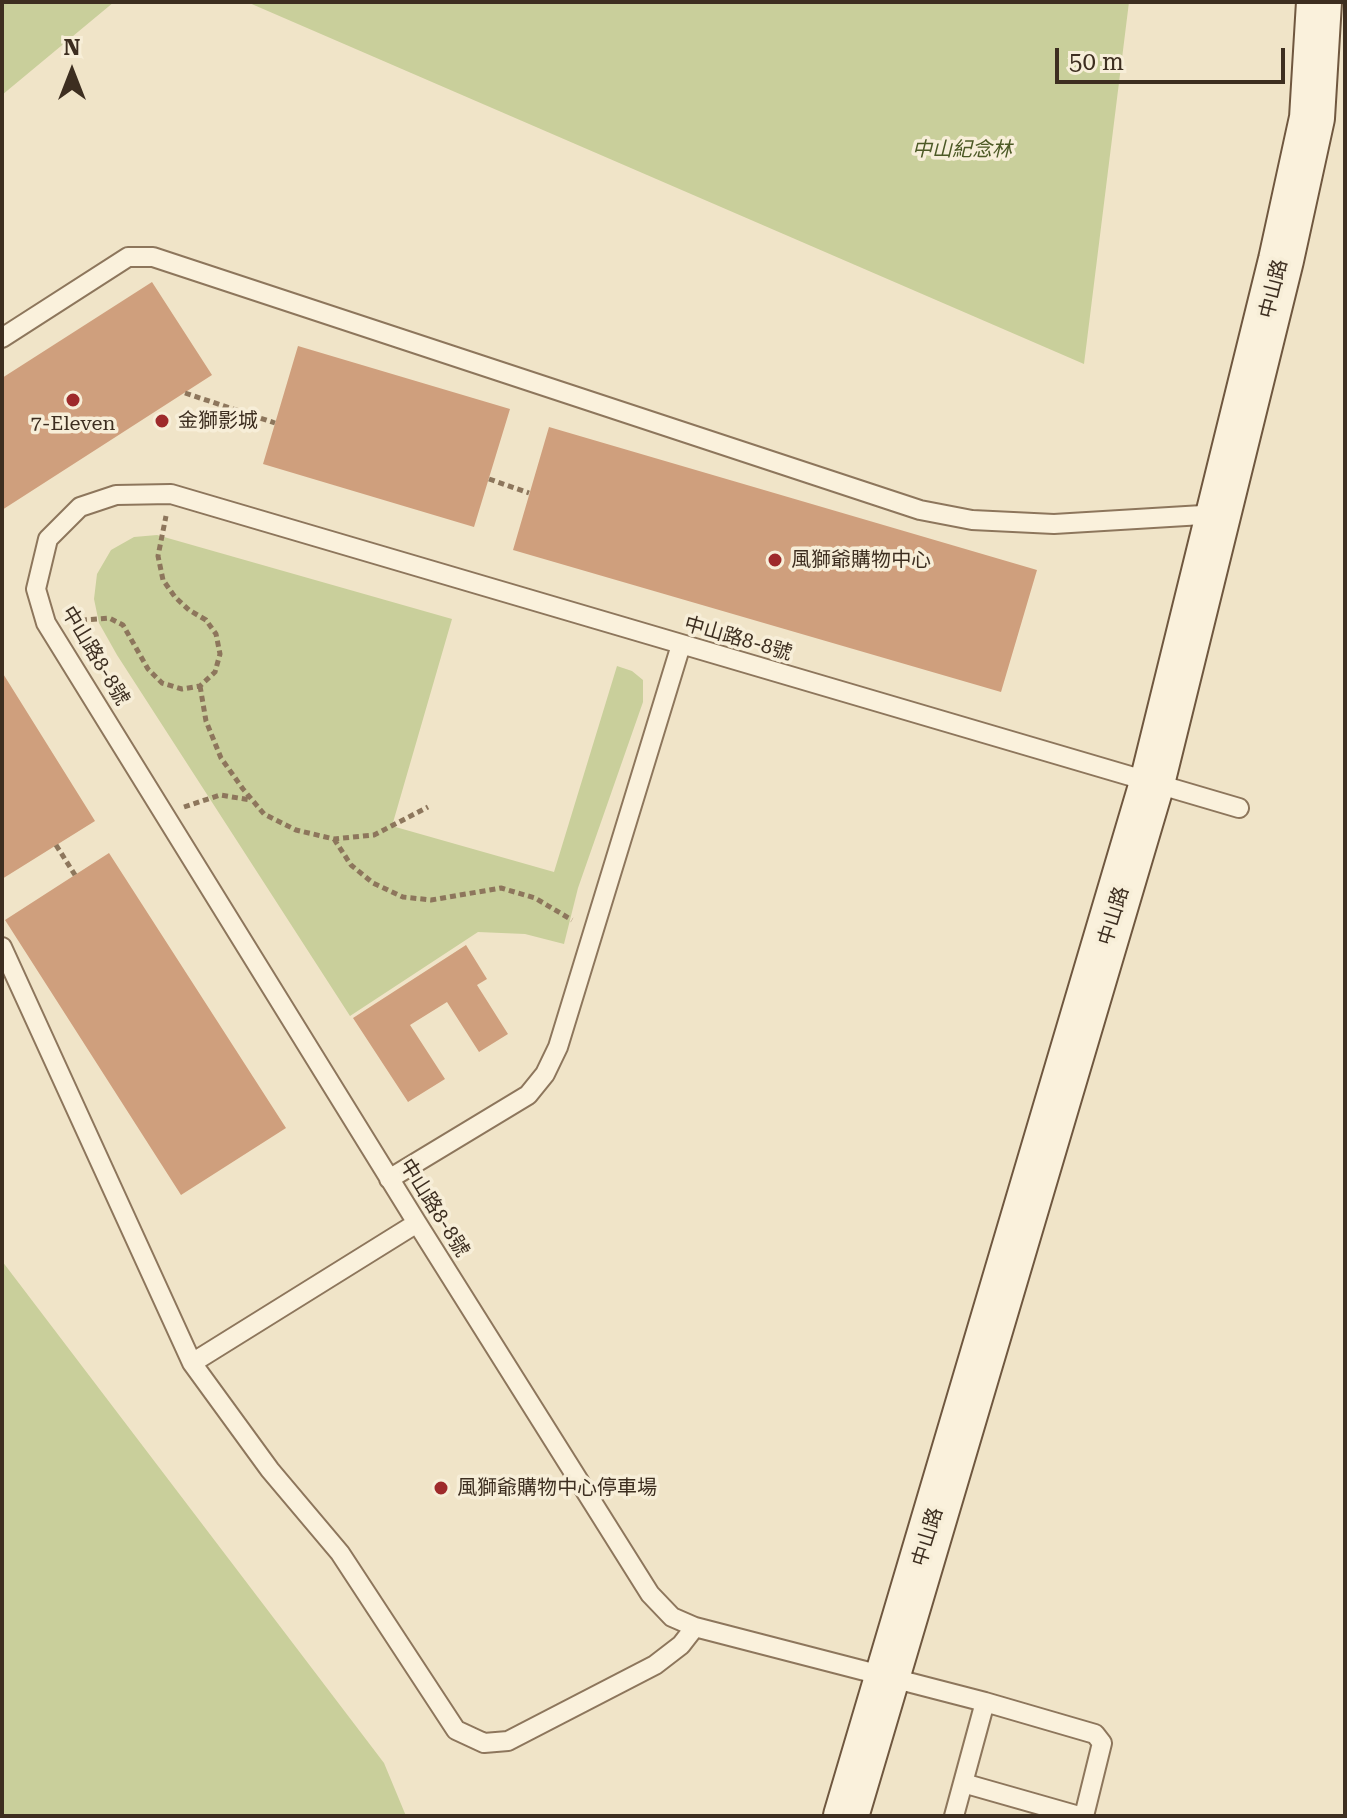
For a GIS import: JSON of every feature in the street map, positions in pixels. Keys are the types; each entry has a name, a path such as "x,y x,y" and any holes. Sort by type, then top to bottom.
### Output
{"main road":[{"name":"中山路","path":"846,1816 1152,783 1281,260 1312,118 1319,2"}],"lane":[{"path":"2,338 128,257 153,257 920,510 972,520 1054,524 1219,514"},
{"name":"中山路8-8號","path":"1081,1816 1102,1743 1095,1734 985,1702 695,1627 672,1617 650,1594 389,1179 46,623 36,589 48,539 80,507 116,495 171,494 1239,808"},
{"path":"389,1179 528,1095 545,1074 558,1047 681,645"},
{"path":"2,947 192,1363 270,1470 340,1553 456,1730 484,1743 508,1741 655,1665 681,1645 695,1627"},
{"path":"192,1363 417,1223"},
{"path":"954,1816 985,1702"},
{"path":"963,1783 1081,1816"}],"path":[{"path":"185,393 275,423"},
{"path":"489,479 529,493"},
{"path":"46,623 109,618 123,625 148,669 162,683 182,689 200,686 215,672 220,654 216,634 206,620 189,610 163,580 158,556 171,494"},
{"path":"200,686 206,721 221,758 264,814 296,830 334,839 374,835 428,807"},
{"path":"166,816 190,803 220,795 252,800"},
{"path":"334,839 351,865 373,883 403,897 431,900 501,888 535,898 593,933"},
{"path":"56,845 75,875"}],"green space":[{"path":"2,2 114,2 2,95"},
{"name":"中山紀念林","path":"247,2 1129,2 1084,364"},
{"path":"157,535 452,619 392,826 554,872 617,666 632,671 643,680 643,702 578,888 564,944 525,934 478,932 350,1016 99,623 94,599 97,574 111,550 134,537"},
{"path":"2,1261 384,1763 406,1816 2,1816"}],"building":[{"path":"152,282 212,375 2,510 2,378"},
{"path":"298,346 510,409 474,527 263,464"},
{"name":"風獅爺購物中心","path":"549,427 1037,570 1001,692 513,550"},
{"path":"2,672 95,821 2,879"},
{"path":"109,853 286,1128 181,1195 5,920"},
{"path":"466,945 487,979 477,985 508,1034 479,1052 447,1002 410,1025 445,1079 408,1102 353,1018"}],"place":[{"name":"7-Eleven","path":"73,400"},
{"name":"金獅影城","path":"162,421"},
{"name":"風獅爺購物中心","path":"775,560"},
{"name":"風獅爺購物中心停車場","path":"441,1488"}]}
